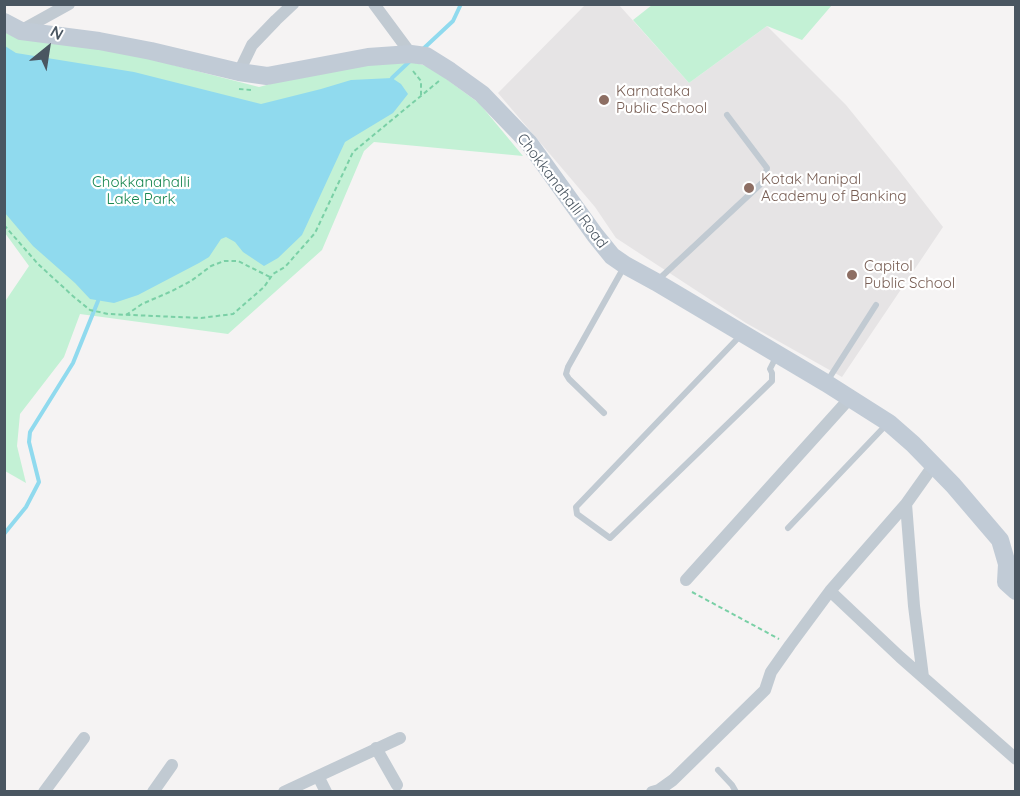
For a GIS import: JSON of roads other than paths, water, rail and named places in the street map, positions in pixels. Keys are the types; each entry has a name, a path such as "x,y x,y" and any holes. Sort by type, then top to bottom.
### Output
{"street":[{"path":"21,31 69,4"},
{"path":"239,72 252,45 293,4"},
{"path":"374,4 415,60"},
{"path":"4,22 21,31 99,41 239,72 267,75 368,57 415,60"},
{"name":"Chokkanahalli Road","path":"415,60 450,71 482,94 529,143 595,236 612,256 826,383 888,423 913,444 954,485 1000,540 1007,564 1006,582 1016,591"},
{"path":"687,584 850,398"},
{"path":"652,792 673,780 765,690 771,672 830,591 906,504 933,466"},
{"path":"906,504 914,606 923,677"},
{"path":"830,591 1016,759"},
{"path":"44,792 84,738"},
{"path":"284,792 400,738"},
{"path":"376,748 397,785"},
{"path":"153,792 172,765"},
{"path":"318,776 326,792"}],"lane":[{"path":"656,282 765,181 767,168 727,115"},
{"path":"604,413 566,374 625,265"},
{"path":"826,383 876,305"},
{"path":"743,333 576,507 578,514 610,538 772,381 770,369 777,354"},
{"path":"788,528 888,423"},
{"path":"718,770 736,792"}],"water":[{"name":"Chokkanahalli Lake Park","path":"5,46 16,53 134,72 261,104 351,80 392,78 401,84 408,94 393,113 345,142 302,235 278,258 264,266 226,237 221,239 209,257 199,263 138,295 114,303 90,299 33,246 5,213"}],"waterway":[{"path":"423,49 453,21 461,4"},
{"path":"392,78 411,60"},
{"path":"4,534 26,507 39,482 29,442 30,432 73,363 98,301"}],"place":[{"name":"Karnataka Public School","path":"604,100"},
{"name":"Kotak Manipal Academy of Banking","path":"749,188"},
{"name":"Capitol Public School","path":"852,275"}]}
